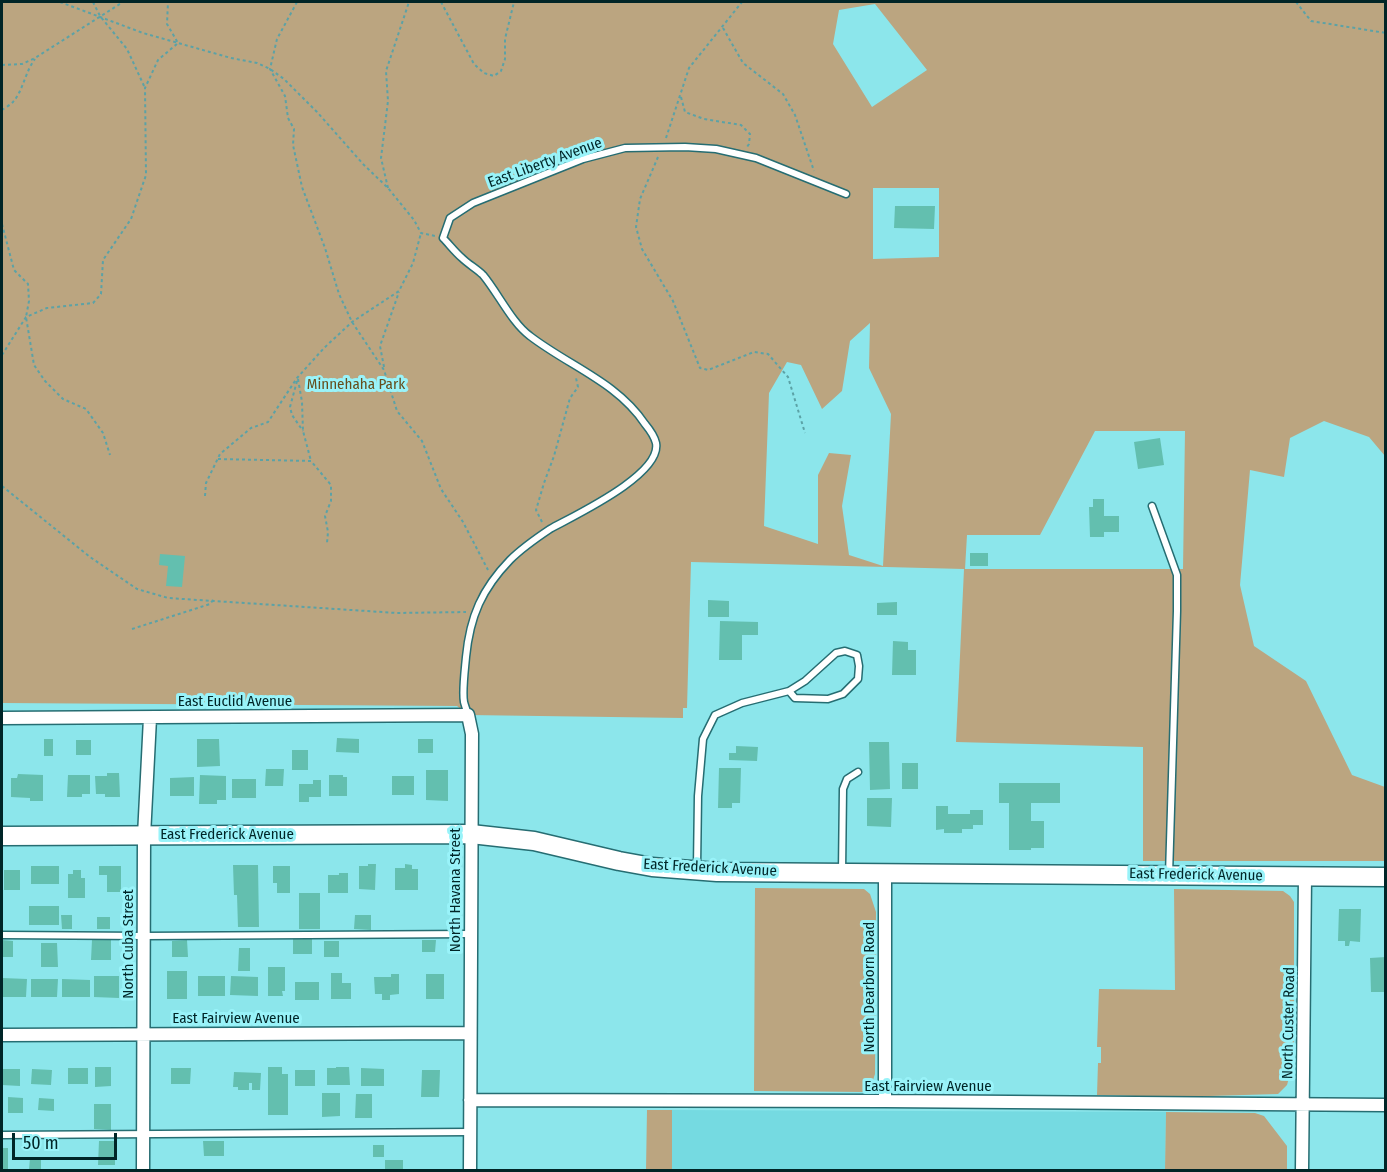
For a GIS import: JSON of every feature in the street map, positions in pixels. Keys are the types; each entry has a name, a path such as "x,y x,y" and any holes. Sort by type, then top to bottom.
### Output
{"main road":[{"name":"East Frederick Avenue","path":"2,836 471,834 534,841 652,867 697,870 1386,877"}],"street":[{"name":"East Euclid Avenue","path":"2,718 468,716"},
{"name":"North Havana Street","path":"468,716 472,734 470,1170"},
{"name":"North Cuba Street","path":"143,1170 144,836 150,718"},
{"name":"North Dearborn Road","path":"885,873 885,1101"},
{"name":"North Custer Road","path":"1302,1170 1305,876"},
{"name":"East Fairview Avenue","path":"2,1035 470,1033"},
{"name":"East Fairview Avenue","path":"470,1100 1386,1105"}],"lane":[{"name":"East Liberty Avenue","path":"443,238 450,218 473,203 583,159 625,148 716,149 756,158 846,194"},
{"name":"North Havana Street","path":"443,238 481,274 528,335 591,374 627,402 653,434 656,446 653,458 625,485 597,504 549,530 512,558 493,579 474,612 468,636 463,701 468,716"},
{"path":"1152,506 1177,575 1168,875"},
{"path":"697,870 698,796 703,739 715,715 742,703 789,691 805,681 836,653 845,651 857,655 858,679 843,694 828,699 795,698 789,691"},
{"path":"842,873 843,789 847,779 858,772"},
{"path":"2,935 471,934"},
{"path":"2,1135 470,1132"}],"path":[{"path":"60,2 143,33 257,63 270,69 284,79 317,112 364,165 388,188 414,220 421,233 413,263 399,291 380,346 384,370 397,411 422,441 441,489 463,522 493,579"},
{"path":"93,2 100,16 128,49 146,88"},
{"path":"2,65 22,64 35,58 123,2"},
{"path":"168,2 167,24 178,43"},
{"path":"297,2 277,39 270,69 285,96 288,118 294,129 293,145 302,187 325,248 339,294 352,322 384,370"},
{"path":"388,188 381,158 388,101 387,71 409,2"},
{"path":"441,2 474,64 484,73 494,76 501,70 505,59 505,39 514,2"},
{"path":"742,2 689,68 663,147 640,199 636,227 642,249 673,301 700,368 708,370 754,352 768,354 788,377 805,433"},
{"path":"1296,2 1311,21 1386,33"},
{"path":"722,27 743,63 783,94 795,115 817,182"},
{"path":"2,355 26,317 47,308 93,303 101,294 103,260 131,219 146,174 146,88 158,60 178,43"},
{"path":"2,110 13,102 35,58"},
{"path":"681,94 684,112 704,119 741,125 750,134 749,144 742,155"},
{"path":"2,224 14,270 28,284 29,302 26,317 34,365 45,381 63,399 86,409 103,433 110,455"},
{"path":"421,233 443,238"},
{"path":"205,496 206,483 220,454 251,428 268,422 297,378 352,322 399,291"},
{"path":"549,530 539,518 536,510 570,398 578,387 573,364"},
{"path":"297,378 302,402 303,431 311,461 331,485 332,501 325,516 328,532 327,543"},
{"path":"297,378 290,407 291,415 303,431"},
{"path":"217,459 311,461"},
{"path":"2,486 90,557 137,589 168,598 397,613 474,612"},
{"path":"132,629 210,604 213,600"}],"shaded area":[{"path":"672,1110 1166,1112 1165,1170 672,1170"}],"green space":[{"name":"Minnehaha Park","path":"2,2 1385,2 1385,456 1369,437 1324,421 1290,438 1284,477 1250,470 1240,585 1254,646 1306,681 1352,775 1385,787 1385,861 1143,861 1143,747 956,742 964,569 691,562 687,708 683,708 683,718 468,715 457,706 2,703","holes":["875,4 927,70 872,107 833,44 839,10","873,188 939,188 939,257 873,259","870,323 869,368 891,414 883,566 849,555 842,506 851,455 829,453 818,475 818,544 764,526 769,393 787,362 801,365 822,409 842,391 850,341","1095,431 1185,431 1183,569 965,569 967,535 1040,535"]},
{"path":"755,888 864,889 870,894 876,912 875,1074 871,1086 865,1092 754,1091"},
{"path":"1174,889 1283,891 1294,902 1294,1060 1287,1085 1278,1094 1177,1097 1097,1095 1098,1063 1101,1063 1101,1047 1097,1047 1099,989 1175,990"},
{"path":"647,1110 672,1110 672,1170 646,1170"},
{"path":"1166,1112 1255,1113 1264,1116 1287,1146 1287,1170 1165,1170"}],"building":[{"path":"895,206 935,206 934,229 894,228"},
{"path":"1160,438 1164,465 1138,469 1134,442"},
{"path":"1093,499 1104,499 1104,516 1119,516 1119,532 1104,532 1104,537 1090,537 1089,507 1093,507"},
{"path":"970,553 988,553 988,566 970,566"},
{"path":"160,554 185,556 182,587 166,586 168,566 159,565"},
{"path":"708,600 729,601 729,617 708,617"},
{"path":"897,602 897,615 877,615 877,603"},
{"path":"720,621 758,622 758,635 742,635 742,660 719,660"},
{"path":"893,641 908,642 908,650 916,650 916,675 892,675"},
{"path":"337,738 359,739 359,753 336,752"},
{"path":"44,739 53,739 53,756 44,756"},
{"path":"197,739 219,739 220,766 197,767"},
{"path":"418,739 433,739 433,753 418,753"},
{"path":"76,740 91,740 91,755 76,755"},
{"path":"869,742 889,742 890,789 870,790"},
{"path":"736,746 758,747 757,761 729,760 729,753 736,753"},
{"path":"292,750 308,750 308,770 292,770"},
{"path":"902,763 918,763 918,789 902,789"},
{"path":"719,768 741,768 740,803 732,803 732,808 718,808"},
{"path":"266,769 284,769 283,786 265,786"},
{"path":"426,770 448,770 448,801 426,800"},
{"path":"107,773 119,773 120,797 105,797 105,794 96,794 95,776 107,776"},
{"path":"18,774 43,775 43,801 11,797 11,778 17,778"},
{"path":"68,775 90,775 90,794 82,794 82,797 67,797"},
{"path":"200,775 226,776 226,800 217,800 217,804 199,804"},
{"path":"329,775 347,777 347,796 329,796"},
{"path":"392,776 414,776 414,795 392,795"},
{"path":"194,777 194,796 170,796 170,778"},
{"path":"232,779 256,779 256,798 232,798"},
{"path":"313,780 321,780 321,797 309,797 309,802 299,802 299,784 313,784"},
{"path":"999,783 1060,783 1060,803 1031,803 1031,821 1044,821 1044,848 1009,850 1009,803 999,803"},
{"path":"867,798 892,798 891,827 867,826"},
{"path":"936,806 948,806 948,814 970,814 970,810 983,810 983,825 973,825 973,829 962,829 962,833 944,833 944,829 936,830"},
{"path":"368,864 376,864 375,890 359,889 359,866 368,866"},
{"path":"405,864 412,865 412,869 418,869 418,890 395,890 395,868 405,868"},
{"path":"233,865 258,865 259,927 238,927"},
{"path":"31,866 59,866 59,884 31,884"},
{"path":"99,866 121,866 121,892 107,892 107,875 99,875"},
{"path":"273,866 290,866 290,893 277,893 277,883 273,883"},
{"path":"4,870 20,870 20,890 4,890"},
{"path":"73,870 81,870 81,878 85,878 85,898 68,898 68,874 73,874"},
{"path":"339,873 348,873 348,893 328,893 328,875 339,875"},
{"path":"299,893 320,893 320,929 299,929"},
{"path":"29,906 59,906 59,925 29,925"},
{"path":"1339,909 1361,909 1360,942 1350,941 1349,946 1345,946 1345,941 1338,941"},
{"path":"61,915 72,915 72,929 62,929"},
{"path":"355,915 371,915 371,930 354,929"},
{"path":"97,917 110,917 110,929 97,929"},
{"path":"293,938 312,938 312,954 293,954"},
{"path":"2,940 13,941 13,957 2,957"},
{"path":"92,940 111,940 111,960 91,960"},
{"path":"187,940 188,957 172,957 172,941"},
{"path":"422,940 436,940 435,952 422,952"},
{"path":"324,941 339,941 339,957 324,957"},
{"path":"41,943 57,943 58,967 41,967"},
{"path":"239,948 250,948 250,971 238,971"},
{"path":"1386,957 1386,992 1371,992 1370,958"},
{"path":"268,967 285,967 283,996 268,996"},
{"path":"167,971 187,971 187,999 167,999"},
{"path":"331,973 342,973 342,983 351,983 351,999 331,999"},
{"path":"391,974 399,974 399,994 390,995 390,1000 382,1000 382,994 375,994 374,977 391,977"},
{"path":"426,974 444,974 444,999 426,999"},
{"path":"94,976 119,976 119,998 94,997"},
{"path":"198,976 225,976 225,996 198,996"},
{"path":"231,976 258,977 258,996 230,995"},
{"path":"2,978 27,979 26,997 2,997"},
{"path":"31,979 58,979 57,997 31,997"},
{"path":"62,979 90,980 90,997 62,997"},
{"path":"295,982 319,982 319,1000 295,1000"},
{"path":"95,1067 111,1067 111,1086 95,1087"},
{"path":"268,1067 282,1067 282,1074 288,1074 288,1115 268,1115"},
{"path":"349,1067 350,1085 327,1085 327,1068"},
{"path":"68,1068 88,1068 88,1084 68,1084"},
{"path":"171,1068 191,1068 190,1084 171,1084"},
{"path":"361,1068 384,1069 384,1086 361,1086"},
{"path":"2,1069 20,1069 20,1086 2,1085"},
{"path":"32,1069 52,1070 51,1085 31,1084"},
{"path":"295,1070 315,1070 315,1086 295,1086"},
{"path":"422,1070 440,1070 439,1097 421,1097"},
{"path":"234,1072 261,1073 260,1090 252,1090 252,1083 249,1083 249,1090 238,1090 238,1087 233,1087"},
{"path":"322,1093 340,1093 340,1116 322,1117"},
{"path":"356,1094 372,1094 372,1118 355,1118"},
{"path":"8,1097 23,1098 23,1113 8,1113"},
{"path":"39,1098 54,1099 54,1111 38,1110"},
{"path":"94,1104 111,1104 111,1130 94,1129"},
{"path":"99,1141 115,1141 115,1165 98,1165"},
{"path":"203,1141 224,1141 224,1156 204,1156"},
{"path":"373,1145 384,1145 384,1157 373,1157"},
{"path":"2,1148 8,1148 8,1170 2,1170"},
{"path":"30,1158 41,1159 41,1170 29,1170"},
{"path":"385,1160 403,1160 403,1170 385,1170"}]}
